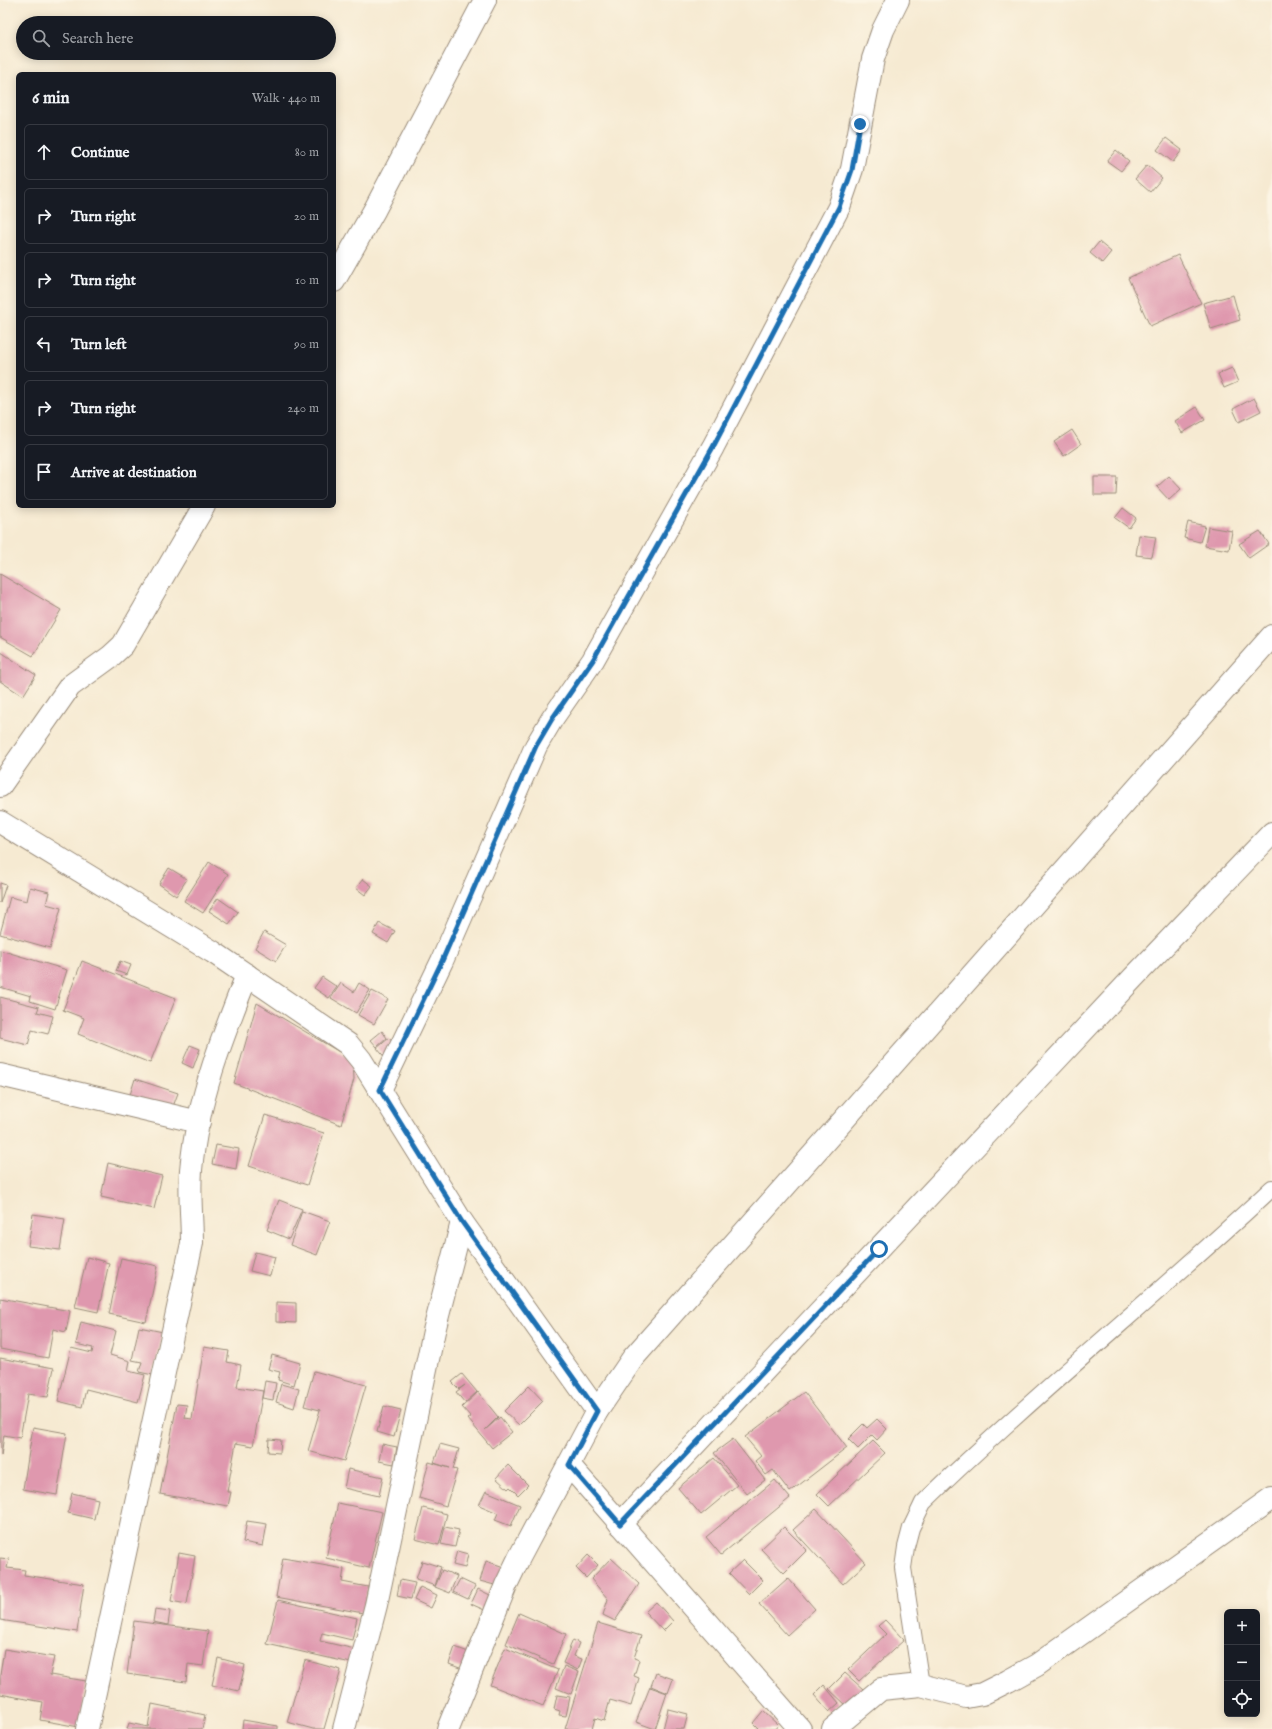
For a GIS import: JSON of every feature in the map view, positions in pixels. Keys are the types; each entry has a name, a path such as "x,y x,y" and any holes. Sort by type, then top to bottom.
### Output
{"street":[{"path":"336,277 375,209 485,0"},
{"path":"380,1090 442,961 536,746 552,719 593,660 705,460 839,207 852,170 873,59 883,30 898,0"},
{"path":"0,786 70,686 110,657 123,645 203,508"},
{"path":"448,1729 506,1585 540,1516 597,1411 633,1358 1272,636"},
{"path":"0,822 213,952 348,1044 361,1060 462,1222 597,1411"},
{"path":"620,1524 1122,990 1272,833"},
{"path":"87,1729 192,1243 191,1171 204,1093 219,1047 247,975"},
{"path":"0,1075 198,1122"},
{"path":"344,1729 376,1606 434,1331 462,1222"},
{"path":"569,1465 800,1729"},
{"path":"833,1729 882,1689 921,1685 966,1697 982,1694 1008,1682 1036,1665 1272,1498"}],"lane":[{"path":"921,1685 903,1568 911,1528 923,1503 1066,1371 1218,1238 1272,1188"}],"building":[{"path":"1166,138 1182,150 1173,162 1157,150"},
{"path":"1116,150 1129,161 1121,171 1107,161"},
{"path":"1147,165 1162,178 1150,192 1135,179"},
{"path":"1099,242 1111,252 1102,263 1090,253"},
{"path":"1178,255 1201,303 1150,326 1128,278"},
{"path":"1233,295 1240,320 1211,329 1203,303"},
{"path":"1232,368 1238,382 1224,388 1218,374"},
{"path":"1254,398 1261,411 1239,422 1233,409"},
{"path":"1197,407 1205,420 1182,433 1175,421"},
{"path":"1072,430 1081,444 1064,456 1054,442"},
{"path":"1169,476 1181,489 1169,500 1157,487"},
{"path":"1094,477 1117,477 1116,495 1094,495"},
{"path":"1123,508 1136,518 1129,528 1115,518"},
{"path":"1188,522 1205,526 1200,542 1184,538"},
{"path":"1208,527 1232,531 1229,550 1205,546"},
{"path":"1260,531 1269,544 1249,558 1239,544"},
{"path":"1139,535 1156,537 1152,557 1136,555"},
{"path":"0,574 61,610 33,656 0,637"},
{"path":"1,652 36,675 23,696 0,681"},
{"path":"209,862 228,874 203,913 184,901"},
{"path":"169,868 187,879 176,896 159,884"},
{"path":"363,879 372,886 365,895 356,888"},
{"path":"0,883 6,885 0,903"},
{"path":"30,887 49,892 46,904 61,908 50,948 0,934 10,897 27,901"},
{"path":"218,898 238,912 229,924 209,911"},
{"path":"379,923 395,931 388,943 373,934"},
{"path":"264,932 286,945 276,961 255,948"},
{"path":"0,950 67,970 55,1009 30,1001 31,996 0,987"},
{"path":"82,961 176,998 150,1063 78,1034 84,1018 63,1010"},
{"path":"120,961 131,965 127,975 116,971"},
{"path":"322,977 337,987 329,998 314,988"},
{"path":"341,983 354,992 359,983 370,990 356,1013 331,998"},
{"path":"372,991 388,999 374,1024 358,1015"},
{"path":"0,997 39,1007 37,1012 53,1016 48,1034 32,1030 28,1045 0,1038"},
{"path":"257,1003 353,1060 354,1079 341,1125 234,1083"},
{"path":"382,1031 387,1038 377,1047 371,1040"},
{"path":"389,1038 398,1049 386,1059 377,1048"},
{"path":"190,1045 200,1049 193,1068 182,1063"},
{"path":"135,1079 178,1093 171,1112 129,1098"},
{"path":"265,1115 324,1133 307,1185 249,1166"},
{"path":"216,1145 239,1149 236,1169 212,1164"},
{"path":"108,1163 162,1176 154,1209 101,1197"},
{"path":"279,1200 302,1209 289,1239 267,1230"},
{"path":"302,1211 330,1221 317,1255 290,1245"},
{"path":"33,1214 65,1219 60,1250 28,1246"},
{"path":"255,1252 275,1257 270,1276 250,1271"},
{"path":"87,1257 109,1263 98,1312 75,1307"},
{"path":"121,1258 158,1266 146,1322 109,1314"},
{"path":"0,1298 70,1311 66,1332 53,1329 48,1358 0,1349"},
{"path":"276,1302 296,1303 296,1323 276,1322"},
{"path":"81,1322 116,1331 110,1355 130,1361 128,1371 145,1375 138,1402 86,1389 82,1407 58,1401 71,1348 92,1353 93,1348 76,1344"},
{"path":"139,1327 163,1332 153,1375 139,1372 142,1362 132,1360"},
{"path":"204,1347 229,1351 227,1362 241,1365 237,1387 263,1391 253,1446 236,1443 227,1492 231,1492 228,1506 160,1494 177,1404 187,1405 185,1418 192,1419"},
{"path":"272,1355 300,1363 294,1385 278,1380 280,1372 268,1369"},
{"path":"0,1358 54,1368 48,1397 28,1394 20,1438 4,1435 1,1456"},
{"path":"314,1371 366,1385 344,1461 308,1451 320,1410 304,1406"},
{"path":"462,1374 477,1392 465,1403 456,1392 465,1385 459,1389 452,1382"},
{"path":"265,1381 276,1383 273,1400 262,1398"},
{"path":"281,1384 299,1389 294,1408 276,1402"},
{"path":"529,1386 543,1401 519,1425 504,1411"},
{"path":"478,1392 498,1417 485,1430 500,1417 512,1432 492,1448 468,1419 471,1417 462,1407"},
{"path":"804,1392 847,1448 790,1492 773,1470 766,1475 755,1461 761,1456 745,1437"},
{"path":"384,1406 401,1410 394,1437 377,1432"},
{"path":"877,1419 887,1429 877,1440 872,1435 858,1449 848,1439 863,1424 867,1428"},
{"path":"33,1427 67,1433 57,1495 23,1489"},
{"path":"269,1439 281,1440 280,1453 268,1452"},
{"path":"733,1439 765,1480 747,1494 714,1453"},
{"path":"873,1441 885,1453 829,1506 817,1494"},
{"path":"382,1444 397,1447 394,1464 379,1461"},
{"path":"440,1444 459,1449 453,1469 457,1470 446,1506 419,1498 429,1462 450,1468 434,1463"},
{"path":"714,1458 737,1485 701,1515 678,1488"},
{"path":"508,1465 528,1485 518,1495 510,1487 508,1489 496,1478"},
{"path":"348,1469 383,1477 379,1496 344,1488"},
{"path":"775,1480 790,1498 721,1555 706,1537"},
{"path":"486,1491 520,1505 511,1526 495,1520 498,1513 479,1505"},
{"path":"72,1493 98,1499 94,1519 68,1513"},
{"path":"338,1503 382,1512 369,1568 326,1558"},
{"path":"423,1508 447,1514 439,1545 415,1539"},
{"path":"816,1509 866,1563 843,1584 793,1530"},
{"path":"247,1521 267,1524 263,1546 243,1542"},
{"path":"445,1527 459,1530 455,1547 441,1544"},
{"path":"784,1527 807,1550 784,1573 761,1549"},
{"path":"457,1551 468,1554 465,1568 453,1565"},
{"path":"179,1553 195,1556 187,1604 171,1601"},
{"path":"588,1555 598,1565 586,1578 576,1568"},
{"path":"0,1558 9,1559 7,1568 25,1570 24,1575 84,1584 77,1632 0,1620"},
{"path":"283,1558 344,1569 342,1582 368,1587 363,1613 276,1597"},
{"path":"611,1558 639,1584 615,1621 603,1615 608,1599 591,1579"},
{"path":"743,1560 763,1580 749,1594 729,1573"},
{"path":"422,1561 441,1567 435,1586 416,1579"},
{"path":"486,1561 504,1567 498,1586 480,1581"},
{"path":"442,1570 457,1576 450,1593 435,1587"},
{"path":"788,1578 815,1609 787,1635 759,1604"},
{"path":"460,1579 475,1586 468,1599 453,1592"},
{"path":"400,1580 415,1583 411,1599 397,1596"},
{"path":"420,1587 437,1595 431,1608 414,1600"},
{"path":"478,1589 496,1598 489,1612 471,1604"},
{"path":"278,1600 357,1618 352,1640 322,1633 320,1641 355,1649 351,1663 267,1644"},
{"path":"656,1602 673,1621 663,1631 645,1612"},
{"path":"155,1609 170,1611 168,1625 153,1622"},
{"path":"519,1613 566,1634 553,1664 506,1644"},
{"path":"885,1620 904,1640 859,1681 848,1670 886,1634 878,1626"},
{"path":"134,1621 208,1631 203,1666 188,1664 186,1682 127,1674"},
{"path":"598,1623 641,1636 634,1658 639,1660 634,1676 639,1678 631,1706 610,1700 604,1721 595,1718 592,1729 565,1729"},
{"path":"573,1640 579,1643 574,1656 582,1659 578,1670 563,1663"},
{"path":"455,1647 471,1653 465,1670 449,1664"},
{"path":"505,1648 558,1670 543,1706 490,1685"},
{"path":"4,1649 54,1657 50,1675 86,1681 79,1727 40,1720 43,1702 0,1694 0,1675"},
{"path":"218,1658 245,1665 239,1691 212,1685"},
{"path":"305,1660 341,1670 324,1729 313,1729 287,1722"},
{"path":"564,1666 579,1672 571,1694 556,1688"},
{"path":"656,1673 673,1679 668,1693 651,1686"},
{"path":"845,1673 863,1689 847,1706 829,1689"},
{"path":"824,1685 839,1703 829,1712 814,1695"},
{"path":"650,1687 667,1693 655,1729 636,1722"},
{"path":"557,1695 570,1697 566,1716 559,1715 560,1711 554,1709"},
{"path":"152,1704 205,1715 202,1729 127,1729 129,1723 148,1727"},
{"path":"668,1709 688,1714 684,1729 663,1729"},
{"path":"763,1711 778,1725 775,1729 756,1729 758,1728 753,1723"},
{"path":"243,1720 278,1726 278,1729 242,1729"}],"route":[{"path":"860,124 852,170 839,207 713,447 593,660 552,719 536,746 442,961 380,1090 462,1222 597,1411 569,1465 620,1524 879,1249"}]}
